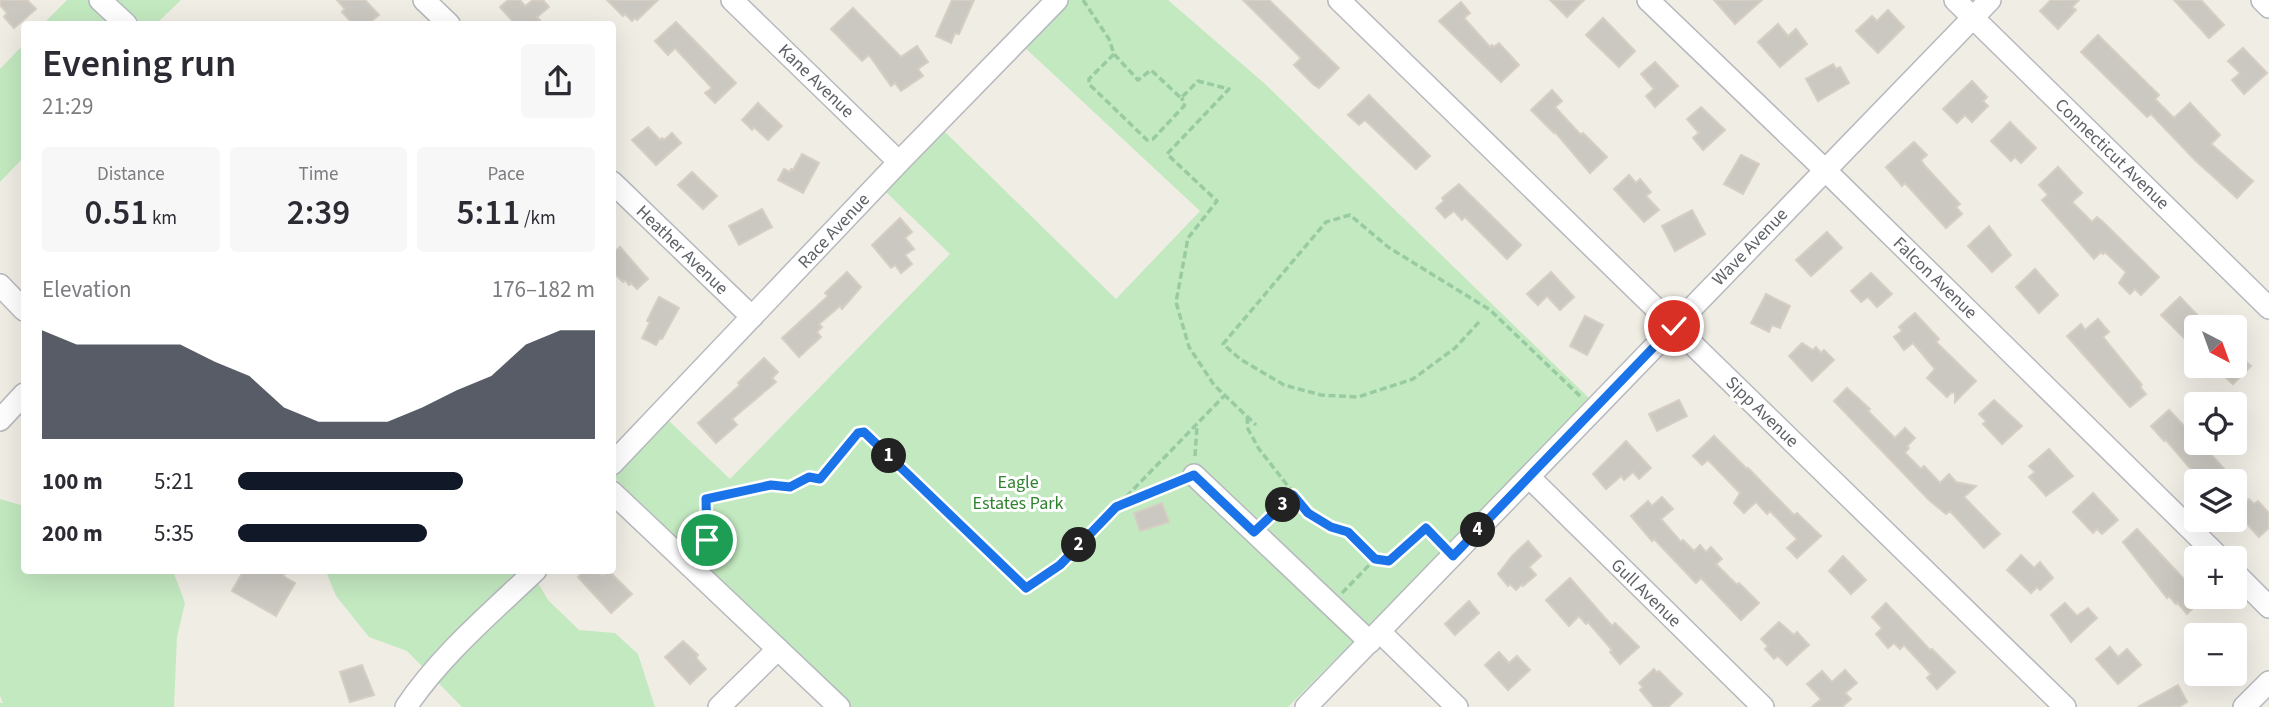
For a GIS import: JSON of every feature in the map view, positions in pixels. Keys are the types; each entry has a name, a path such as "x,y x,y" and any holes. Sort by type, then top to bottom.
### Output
{"street":[{"path":"100,0 123,21"},
{"path":"424,0 446,21"},
{"name":"Kane Avenue","path":"733,0 899,162"},
{"name":"Sipp Avenue","path":"1339,0 2065,707"},
{"name":"Falcon Avenue","path":"1648,0 2208,546"},
{"name":"Connecticut Avenue","path":"1955,0 2269,308"},
{"name":"Wave Avenue","path":"1306,707 1990,0"},
{"path":"2262,0 2269,7"},
{"name":"Race Avenue","path":"616,460 1049,3"},
{"name":"Heather Avenue","path":"616,186 752,317"},
{"path":"0,285 21,307"},
{"path":"0,420 21,397"},
{"path":"1194,475 1331,605 1375,637 1457,707"},
{"name":"Gull Avenue","path":"1530,478 1763,707"},
{"path":"616,495 839,707"},
{"path":"406,707 416,692 470,634 532,574"},
{"path":"2247,585 2269,607"},
{"path":"719,707 778,649"},
{"path":"2244,707 2269,682"}],"path":[{"path":"1083,0 1109,39 1114,54 1138,80 1151,70 1185,102 1153,139 1147,140 1089,84 1089,79 1114,54"},
{"path":"1181,98 1198,81 1229,89 1167,154 1217,201 1188,238 1176,302 1189,347 1214,385 1256,425"},
{"path":"1479,322 1455,348 1413,379 1358,397 1321,395 1284,385 1240,359 1223,344 1326,222 1350,215 1388,247 1490,310 1595,410"},
{"path":"691,567 707,540 706,499 771,485 790,487 809,477 820,479 858,433 864,432 1026,588 1060,565 1224,396"},
{"path":"1247,417 1248,429 1259,449 1308,513 1331,527 1348,532 1375,559 1389,561 1426,528 1453,556"},
{"path":"1116,507 1194,475 1197,424"},
{"path":"1254,532 1293,495"},
{"path":"1331,605 1375,559"}],"green space":[{"path":"67,0 181,0 159,21 46,21"},
{"name":"Eagle Estates Park","path":"1067,0 1168,0 1264,83 1592,401 1288,707 851,707 616,479 616,475 668,420 730,479 950,254 886,192 944,131 1116,299 1200,211 1022,45"},
{"path":"21,47 21,160 0,182 0,69"},
{"path":"0,499 21,505 21,574 174,574 185,603 177,637 174,707 0,707 0,703 3,703 0,696"},
{"path":"327,574 533,574 548,600 579,630 615,633 638,654 655,707 462,707 407,651 369,637 336,596"}],"building":[{"path":"0,0 27,0 36,9 14,28 4,17 7,13 0,5"},
{"path":"337,0 365,0 379,15 372,21 350,21 342,12 345,9"},
{"path":"508,0 520,0 525,6 533,0 543,0 549,7 537,17 540,21 512,21 500,7"},
{"path":"607,0 658,0 637,20 635,18 632,21"},
{"path":"952,0 974,0 959,34 955,33 951,43 936,36"},
{"path":"1243,0 1269,0 1339,68 1319,88 1314,85 1294,65 1301,58"},
{"path":"1550,0 1584,0 1567,17"},
{"path":"1714,0 1762,0 1735,24"},
{"path":"2051,0 2079,0 2072,7 2076,10 2058,29 2040,11"},
{"path":"2174,0 2201,0 2224,25 2209,38"},
{"path":"1461,2 1470,13 1464,18 1490,47 1499,43 1519,65 1501,82 1439,21"},
{"path":"853,8 901,57 917,46 928,62 918,69 923,76 901,91 895,83 891,86 869,55 862,61 831,29"},
{"path":"1888,10 1904,27 1878,53 1856,31 1872,16 1877,21"},
{"path":"1603,18 1635,51 1619,67 1586,35"},
{"path":"676,22 736,83 715,103 705,93 712,88 675,48 668,55 655,41"},
{"path":"1778,24 1788,36 1796,29 1807,44 1780,67 1758,42"},
{"path":"2098,35 2159,95 2155,99 2174,118 2190,103 2220,135 2211,144 2253,181 2237,198 2195,160 2151,114 2147,117 2081,52"},
{"path":"2243,48 2267,73 2244,94 2232,80 2240,73 2228,61"},
{"path":"1655,62 1678,86 1655,107 1646,96 1654,89 1641,74"},
{"path":"1833,64 1836,69 1840,67 1849,83 1818,101 1806,79"},
{"path":"1972,81 1987,97 1983,101 1988,106 1972,122 1965,115 1957,123 1943,109"},
{"path":"1552,90 1562,101 1555,107 1581,135 1583,133 1607,157 1590,173 1555,132 1531,110"},
{"path":"1369,95 1430,156 1416,169 1365,120 1359,125 1348,115"},
{"path":"758,103 782,126 768,140 742,120"},
{"path":"1701,107 1725,130 1703,150 1693,138 1699,133 1687,119"},
{"path":"2010,122 2036,148 2021,163 2015,157 2011,161 1991,141"},
{"path":"648,127 660,140 672,133 681,143 656,165 632,140"},
{"path":"1914,142 1927,155 1921,160 1925,166 1960,204 1956,207 1962,214 1946,228 1905,183 1902,186 1886,167"},
{"path":"802,154 819,163 803,193 778,180 784,169 790,172 793,170"},
{"path":"1741,155 1759,164 1743,194 1724,184"},
{"path":"2058,167 2082,193 2072,202 2092,222 2097,217 2102,221 2159,277 2141,295 2135,289 2130,294 2119,283 2126,272 2105,252 2101,252 2094,259 2042,200 2048,195 2039,185"},
{"path":"692,172 717,196 703,209 678,185"},
{"path":"1629,175 1636,183 1640,179 1651,192 1646,196 1659,210 1644,222 1614,189"},
{"path":"1459,184 1521,245 1507,259 1465,217 1462,220 1454,211 1445,218 1436,208 1444,201 1442,198"},
{"path":"762,209 772,227 739,245 729,226"},
{"path":"1692,210 1705,234 1675,251 1662,226"},
{"path":"900,218 912,232 905,238 914,249 905,255 912,264 901,273 895,265 891,268 872,245"},
{"path":"1989,226 2011,255 1992,272 1968,246"},
{"path":"1827,232 1842,248 1811,276 1796,260"},
{"path":"620,247 648,279 637,289 616,275 616,250"},
{"path":"2035,269 2058,295 2039,313 2016,287"},
{"path":"847,272 861,287 842,309 840,306 819,324 822,327 817,332 821,337 799,357 782,338 828,296 825,293"},
{"path":"1551,272 1574,297 1560,310 1547,296 1538,305 1527,294"},
{"path":"1871,273 1892,294 1877,307 1868,297 1861,302 1851,291"},
{"path":"1766,294 1790,306 1780,328 1772,325 1769,332 1751,323"},
{"path":"659,297 679,308 656,345 642,338"},
{"path":"2180,297 2197,315 2184,315 2184,338 2161,315"},
{"path":"1915,313 1939,339 1936,342 1976,381 1955,402 1955,394 1952,392 1947,397 1927,378 1935,369 1913,343 1904,350 1894,337 1902,331 1899,327"},
{"path":"1585,316 1603,325 1587,355 1570,346"},
{"path":"2098,319 2109,332 2103,337 2142,385 2140,387 2146,394 2130,407 2067,336 2081,324 2085,330"},
{"path":"1802,343 1813,350 1816,347 1821,353 1824,350 1834,360 1812,381 1789,356"},
{"path":"764,358 778,372 772,378 776,382 732,419 737,425 716,443 698,423 740,385 738,383"},
{"path":"2226,378 2239,378 2233,384"},
{"path":"1847,388 1895,438 1905,428 1915,438 1907,446 1909,448 1905,453 1921,469 1924,466 1940,483 1949,474 1956,482 1976,486 1964,497 2000,534 1984,548 1950,511 1946,514 1929,500 1834,401"},
{"path":"1679,400 1687,416 1657,431 1649,414"},
{"path":"1994,400 2022,426 2002,444 1983,424 1986,421 1979,414"},
{"path":"2169,410 2184,426 2184,455 2212,455 2224,469 2191,469 2151,426"},
{"path":"1714,436 1794,515 1797,513 1821,536 1797,558 1787,548 1797,539 1770,511 1767,514 1756,502 1744,513 1734,503 1740,493 1708,460 1702,465 1693,456"},
{"path":"1626,441 1651,468 1639,479 1633,472 1624,480 1621,476 1606,489 1593,474"},
{"path":"2049,449 2073,476 2046,496 2029,477 2035,472 2029,466"},
{"path":"2093,493 2118,520 2102,534 2097,529 2093,533 2073,512"},
{"path":"1662,497 1673,509 1661,519 1681,542 1683,540 1694,551 1700,545 1706,552 1711,547 1722,559 1716,564 1759,603 1741,620 1701,578 1696,583 1654,539 1652,541 1631,516 1648,501 1652,506"},
{"path":"2249,499 2254,504 2258,501 2269,513 2269,528 2259,537 2247,524"},
{"path":"1162,503 1169,522 1140,531 1134,513"},
{"path":"2137,529 2184,579 2184,609 2192,609 2187,614 2177,602 2176,604 2169,596 2167,598 2123,542"},
{"path":"1528,541 1541,556 1529,567 1536,575 1516,590 1510,584 1508,586 1498,574"},
{"path":"2021,555 2034,568 2040,562 2053,578 2040,590 2037,587 2031,593 2007,570"},
{"path":"1843,556 1866,580 1851,594 1829,571"},
{"path":"242,574 284,574 283,576 295,583 276,616 232,591"},
{"path":"581,574 612,574 632,594 611,613 578,577"},
{"path":"1570,578 1612,626 1615,623 1639,647 1620,664 1610,652 1612,650 1588,622 1586,624 1579,616 1569,626 1546,600"},
{"path":"1469,601 1479,613 1455,635 1445,624"},
{"path":"1886,603 1930,650 1955,672 1937,689 1927,678 1931,674 1904,645 1900,649 1894,643 1888,648 1876,634 1882,628 1872,617"},
{"path":"2065,603 2077,616 2088,608 2097,618 2071,642 2051,615"},
{"path":"1779,622 1794,635 1797,632 1809,645 1787,665 1778,656 1774,659 1761,639"},
{"path":"683,641 698,655 696,658 706,669 690,684 665,657"},
{"path":"2110,647 2118,657 2127,649 2141,665 2118,684 2096,659"},
{"path":"1499,652 1509,663 1517,656 1530,670 1508,690 1485,665"},
{"path":"362,665 374,695 350,702 340,672"},
{"path":"1654,669 1682,694 1668,707 1654,707 1640,690 1643,687 1639,683"},
{"path":"1845,670 1857,683 1845,693 1851,699 1842,707 1812,707 1821,699 1807,684 1822,671 1832,682"},
{"path":"2178,685 2187,702 2179,707 2138,707"}],"route":[{"path":"707,540 706,499 771,485 790,487 809,477 820,479 858,433 864,432 1026,588 1060,565 1116,507 1194,475 1254,532 1293,495 1308,513 1331,527 1348,532 1375,559 1389,561 1426,528 1453,556 1674,326"}]}
